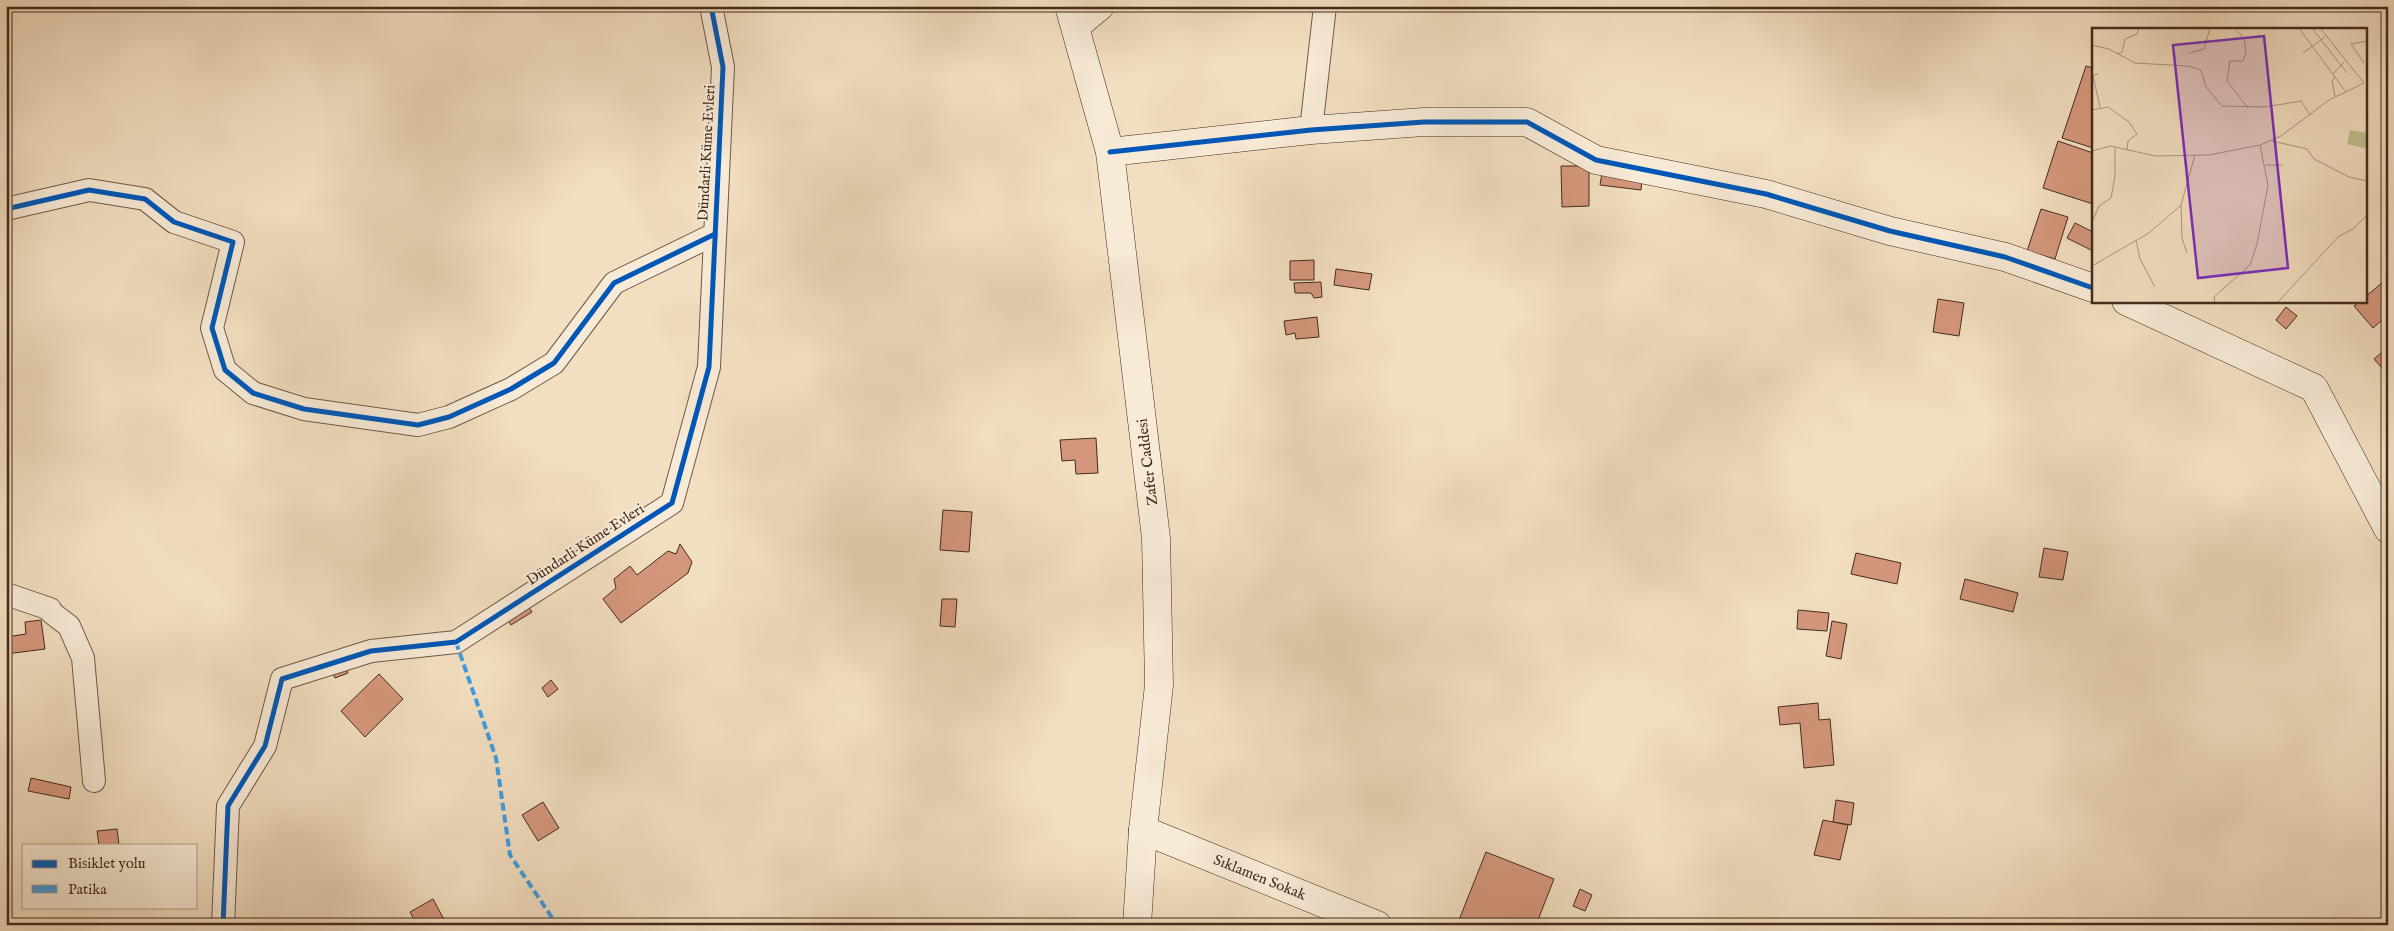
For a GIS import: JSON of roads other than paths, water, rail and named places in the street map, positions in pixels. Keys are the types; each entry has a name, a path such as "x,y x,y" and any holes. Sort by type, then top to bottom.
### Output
{"street":[{"name":"Dündarli Küme Evleri","path":"223,925 228,806 265,746 282,679 371,652 456,642 672,503 709,367 723,67 711,6"},
{"path":"1073,16 1100,6"},
{"path":"1311,130 1325,6"},
{"name":"Zafer Caddesi","path":"1073,16 1110,152 1156,538 1159,685 1143,830 1137,925"},
{"path":"1110,152 1311,130 1424,122 1527,122 1596,160 1766,194 1890,231 2005,257 2092,288"},
{"path":"6,209 90,190 145,199 174,222 232,242 212,328 224,370 253,393 304,409 418,425 449,417 511,389 554,363 614,283 715,234"},
{"path":"2128,302 2314,388 2388,529"},
{"path":"6,594 50,608 52,613 69,626 83,658 94,781"},
{"name":"Sıklamen Sokak","path":"1143,830 1377,925"}]}
